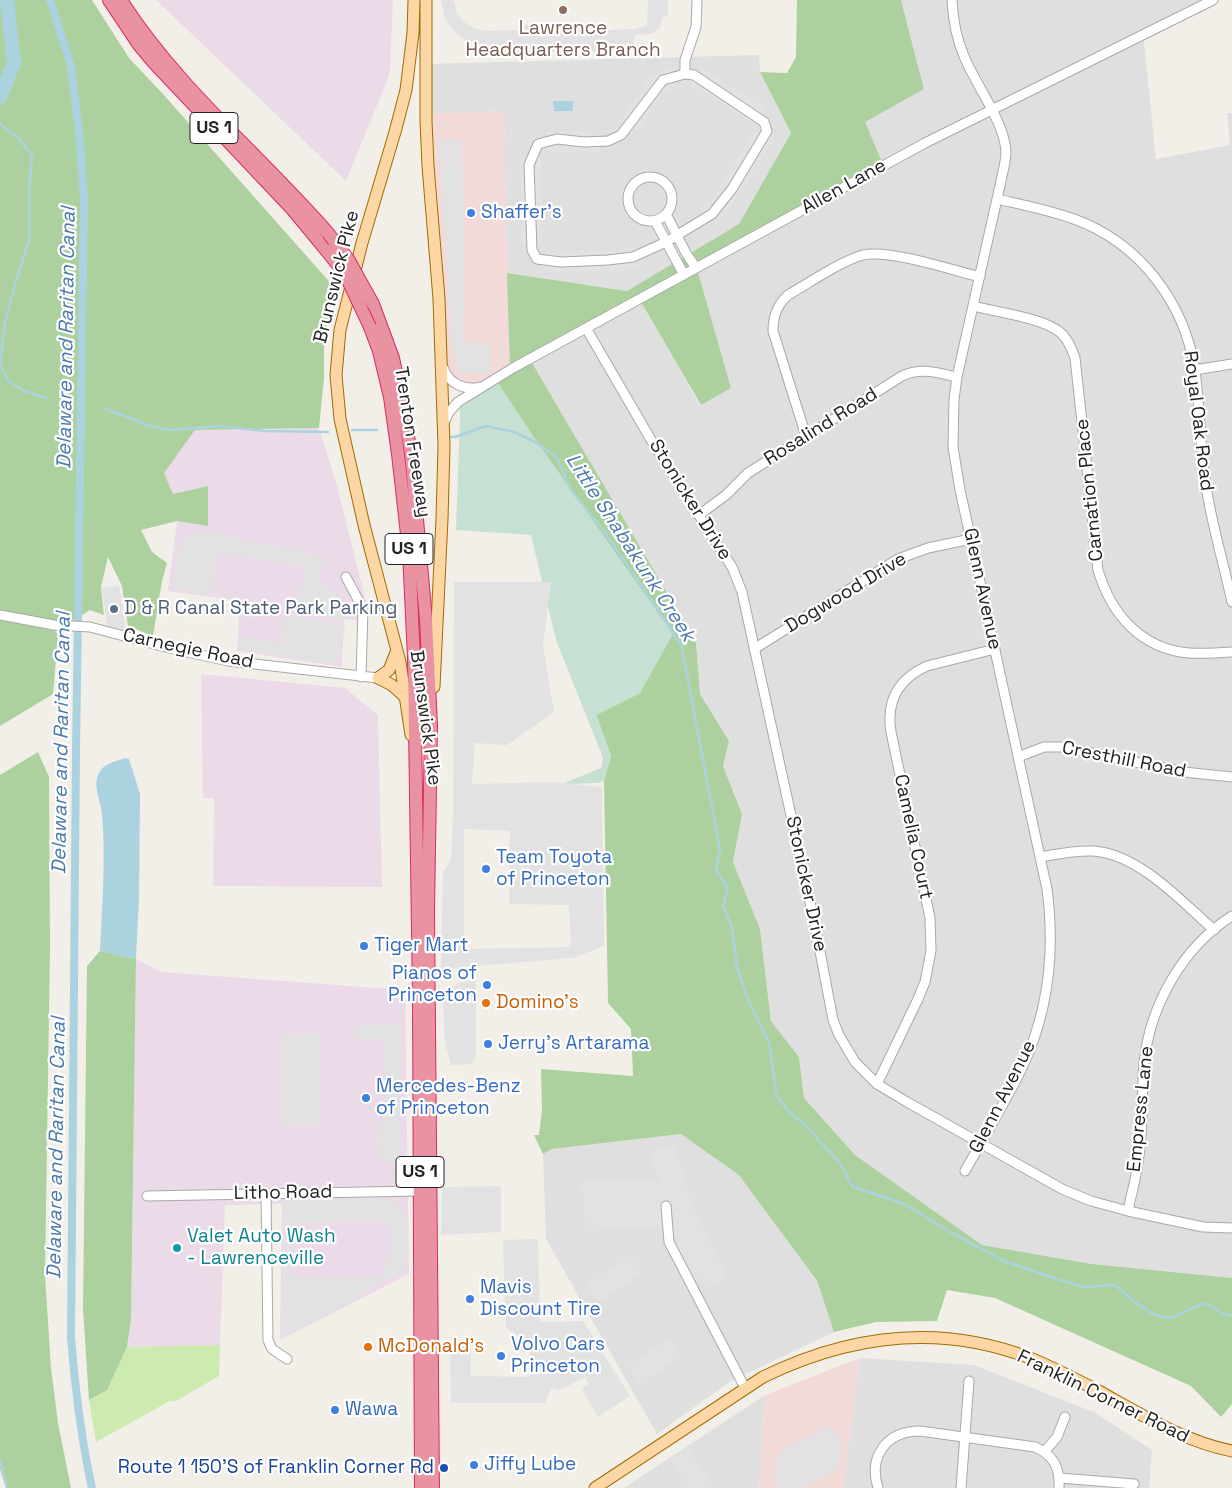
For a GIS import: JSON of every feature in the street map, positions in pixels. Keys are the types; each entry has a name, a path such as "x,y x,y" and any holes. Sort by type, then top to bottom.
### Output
{"highway":[{"name":"Trenton Freeway","path":"109,0 139,45 154,63 292,209 326,250 345,274 370,327 379,351 390,397 410,552 417,774"},
{"name":"Trenton Freeway","path":"121,0 162,57 328,233 348,259 373,304 393,358 411,453 426,620 431,725"},
{"name":"Brunswick Pike","path":"431,725 428,912 433,1488"},
{"name":"Brunswick Pike","path":"417,774 421,1488"}],"main road":[{"name":"Brunswick Pike","path":"414,0 412,42 406,90 362,243 340,330 336,395 364,525 397,650 417,774"},
{"name":"Brunswick Pike","path":"426,0 426,121 439,299 444,446 442,534 431,725"},
{"path":"397,650 389,670 378,678 392,685 405,697"},
{"name":"Franklin Corner Road","path":"600,1487 745,1388 788,1364 852,1344 874,1340 919,1337 964,1341 1007,1350 1050,1366 1179,1434 1205,1445 1232,1451"}],"street":[{"path":"685,74 685,60 696,27 697,0"},
{"name":"Glenn Avenue","path":"952,0 953,19 958,41 964,57 1001,129 1006,150 1006,161 957,377 953,422 956,471 1048,896 1051,936 1048,982 1039,1023 1022,1067 965,1171"},
{"name":"Allen Lane","path":"443,428 454,405 586,328 925,143 1193,4 1213,0"},
{"path":"685,74 694,75 764,122 767,131 732,189 712,214 677,235 633,257 561,262 537,259 532,250 529,164 538,144 557,139 584,142 608,141 621,135 663,80 685,74"},
{"path":"650,177 657,178 668,187 672,200 671,207 666,214 655,221 647,222 634,215 628,201 631,187 637,182 650,177"},
{"name":"Royal Oak Road","path":"997,199 1074,219 1106,234 1135,256 1148,269 1171,300 1187,336 1195,370 1205,479 1210,510 1232,602"},
{"path":"666,214 696,268"},
{"path":"655,221 684,275"},
{"path":"806,436 773,330 775,314 788,295 847,262 871,254 887,254 980,276"},
{"name":"Carnation Place","path":"973,306 1046,324 1062,334 1072,349 1075,358 1098,570 1104,588 1118,613 1138,632 1163,647 1188,653 1232,652"},
{"name":"Stonicker Drive","path":"586,328 654,445 732,567 738,580 815,925 834,1020 846,1049 865,1073 877,1084 1062,1189 1128,1211 1203,1226 1232,1228"},
{"path":"442,364 448,378 460,386 474,389 482,387"},
{"path":"1195,370 1232,364"},
{"name":"Rosalind Road","path":"699,515 726,495 748,473 909,373 925,370 957,377"},
{"name":"Dogwood Drive","path":"754,649 898,559 928,548 971,539"},
{"path":"346,577 362,609 361,677"},
{"name":"Carnegie Road","path":"0,615 54,625 90,627 211,658 378,678"},
{"name":"Camelia Court","path":"877,1084 925,982 931,952 930,918 891,732 890,711 892,700 903,682 918,670 927,666 995,650"},
{"name":"Cresthill Road","path":"1018,757 1044,747 1062,746 1184,772 1232,777"},
{"path":"1040,857 1081,851 1095,851 1121,857 1144,870 1214,930"},
{"name":"Empress Lane","path":"1128,1211 1138,1162 1142,1121 1144,1062 1151,1028 1158,1008 1175,974 1199,943 1232,916"},
{"name":"Litho Road","path":"147,1196 420,1191"},
{"path":"266,1194 268,1340 272,1349 287,1359"},
{"path":"666,1206 669,1242 745,1388"},
{"path":"962,1488 970,1381"},
{"path":"1045,1451 1057,1437 1065,1417"},
{"path":"878,1488 875,1472 878,1456 887,1442 902,1433 920,1431 1035,1447 1045,1451 1056,1464 1060,1478 1059,1488"},
{"path":"1060,1478 1134,1484"}],"shaded area":[{"path":"156,0 393,0 390,70 346,181"},
{"path":"441,0 454,0 457,13 464,22 473,28 489,31 521,30 522,25 580,25 581,31 634,29 647,26 648,0 668,0 668,15 663,16 660,27 652,34 634,35 633,50 487,53 486,45 467,41 455,33 445,19"},
{"path":"901,0 1214,0 1142,36 1156,159 1230,145 1227,113 1232,113 1232,1278 1092,1264 982,1245 855,1155 804,1098 799,1057 771,1021 760,929 733,862 742,813 723,766 729,741 700,694 696,642 528,357 638,297 700,405 731,388 696,265 865,122 924,88"},
{"path":"759,55 760,72 791,133 739,224 627,291 507,273 504,111 426,114 426,64"},
{"path":"669,68 677,86 659,98 637,132 621,120 650,78"},
{"path":"703,69 767,109 753,124 699,89 691,87 692,82"},
{"path":"504,111 510,370 482,387 467,388 444,371 426,114"},
{"path":"756,130 774,140 726,214 717,222 703,214 700,209 712,199"},
{"path":"547,132 591,132 601,152 547,152"},
{"path":"439,139 462,140 465,343 491,344 491,373 461,373 452,350"},
{"path":"521,158 541,158 542,247 521,246"},
{"path":"635,245 639,266 626,271 547,272 546,251 619,251"},
{"path":"319,428 336,482 367,606 366,621 344,619 342,667 237,651 240,601 168,591 177,521 208,526 208,486 173,494 164,473 195,430"},
{"path":"204,531 325,557 318,581 327,583 341,600 345,622 297,611 305,568 218,551 210,596 172,588 182,536"},
{"path":"454,582 551,582 543,645 554,712 507,745 475,743 472,784 553,782 602,787 604,946 573,958 441,969 443,872 451,860 453,819","holes":["464,829 510,831 509,904 569,905 571,947 464,949"]},
{"name":"D & R Canal State Park Parking","path":"119,586 127,636 108,632 102,587"},
{"path":"286,614 345,626 340,655 333,664 239,649 239,636 280,644"},
{"path":"201,674 345,688 378,715 382,887 213,886 214,798 203,798"},
{"path":"136,959 161,972 405,990 409,1274 280,1340 282,1204 225,1205 220,1345 127,1347 131,1320"},
{"path":"476,980 476,1057 471,1064 451,1065 445,1043 443,1001 457,983"},
{"path":"400,1023 400,1162 379,1162 378,1136 385,1112 385,1040 356,1040 355,1027"},
{"path":"320,1033 321,1126 282,1127 281,1034"},
{"path":"681,1134 739,1174 817,1282 834,1332 731,1381 657,1434 546,1239 543,1154 552,1149"},
{"path":"674,1144 694,1210 728,1277 706,1288 659,1227 586,1231 582,1182 646,1178 661,1186 650,1153"},
{"path":"501,1186 501,1232 441,1235 442,1187"},
{"path":"390,1197 407,1215 407,1266 403,1271 351,1301 282,1337 284,1199","holes":["392,1222 392,1245 383,1276 292,1277 291,1223"]},
{"path":"538,1239 540,1322 583,1321 630,1396 598,1417 582,1389 589,1384 585,1377 560,1390 551,1388 545,1403 451,1403 450,1340 471,1339 471,1376 530,1377 530,1344 506,1328 503,1240"},
{"path":"631,1255 642,1274 599,1303 586,1285"},
{"path":"671,1337 683,1355 640,1385 628,1366"},
{"path":"860,1358 974,1365 1096,1413 1152,1450 1149,1488 843,1488"},
{"path":"860,1358 843,1488 759,1488 765,1395"},
{"path":"765,1395 759,1488 624,1488"},
{"path":"831,1426 842,1442 838,1469 801,1488 780,1488 775,1479 779,1451"},
{"path":"688,1448 714,1488 689,1488 670,1460"}],"green space":[{"path":"0,0 92,0 129,58 334,287 324,341 324,378 319,428 195,430 164,473 173,494 208,486 208,526 177,521 141,530 152,552 167,563 162,581 153,636 128,626 122,586 108,557 101,587 104,615 90,610 55,631 58,635 53,694 0,726"},
{"path":"797,0 901,0 924,89 865,122 882,162 696,265 731,388 701,405 638,297 529,358 696,642 700,694 729,741 723,766 742,814 733,862 760,929 771,1021 799,1057 804,1098 855,1155 982,1245 1092,1264 1232,1278 1232,1404 1221,1417 1191,1386 995,1298 947,1290 937,1321 876,1322 834,1332 817,1281 739,1175 681,1134 552,1149 543,1154 534,1135 539,1135 542,1110 541,1069 633,1076 631,1029 608,1003 604,781 611,756 596,715 640,693 529,430 495,379 510,370 507,273 627,291 739,224 791,133 760,72 787,73 796,57"},
{"path":"495,379 673,634 640,693 596,715 611,756 604,781 598,783 562,784 601,768 603,758 556,640 531,535 456,530 459,396"},
{"path":"38,752 49,777 50,948 45,1275 51,1368 58,1423 71,1488 6,1488 0,1469 0,775"},
{"path":"100,951 136,959 131,1320 127,1347 107,1390 89,1400 83,1309 87,966"},
{"path":"220,1345 219,1376 176,1401 170,1401 96,1442 89,1400 107,1390 127,1347"}],"water":[{"path":"553,101 573,101 573,111 554,111"},
{"path":"126,758 129,759 140,794 139,898 136,959 100,951 104,848 102,814 96,783 99,773 104,767"}],"waterway":[{"path":"0,98 14,63 7,0"},
{"name":"Delaware and Raritan Canal","path":"50,0 71,66 79,131 84,198 76,750 71,1337 79,1413 92,1488"},
{"name":"Little Shabakunk Creek","path":"0,124 18,138 32,155 29,193 29,240 5,323 0,364 8,381 24,391 46,398"},
{"name":"Little Shabakunk Creek","path":"106,409 150,426 170,430 220,426 265,431 328,432"},
{"name":"Little Shabakunk Creek","path":"448,437 455,437 486,426 514,432 537,443 557,458 571,490 603,530 682,648 720,850 716,871 728,888 723,906 732,928 737,967 746,995 769,1043 777,1097 793,1116 803,1123 840,1163 852,1186 904,1204 950,1232 1004,1261 1084,1287 1115,1285 1134,1302 1158,1316 1173,1317 1206,1303 1224,1314 1232,1316"},
{"name":"Little Shabakunk Creek","path":"352,430 377,430"},
{"path":"0,1459 7,1488"}],"place":[{"name":"Lawrence Headquarters Branch","path":"563,10"},
{"name":"Shaffer's","path":"471,213"},
{"name":"D & R Canal State Park Parking","path":"114,609"},
{"name":"Team Toyota of Princeton","path":"486,869"},
{"name":"Tiger Mart","path":"364,946"},
{"name":"Pianos of Princeton","path":"487,985"},
{"name":"Domino's","path":"486,1003"},
{"name":"Jerry's Artarama","path":"488,1044"},
{"name":"Mercedes-Benz of Princeton","path":"366,1098"},
{"name":"Valet Auto Wash - Lawrenceville","path":"177,1248"},
{"name":"Mavis Discount Tire","path":"470,1299"},
{"name":"McDonald's","path":"368,1347"},
{"name":"Volvo Cars Princeton","path":"501,1356"},
{"name":"Wawa","path":"335,1410"},
{"name":"Jiffy Lube","path":"474,1465"},
{"name":"Route 1 150'S of Franklin Corner Rd","path":"444,1468"}]}
